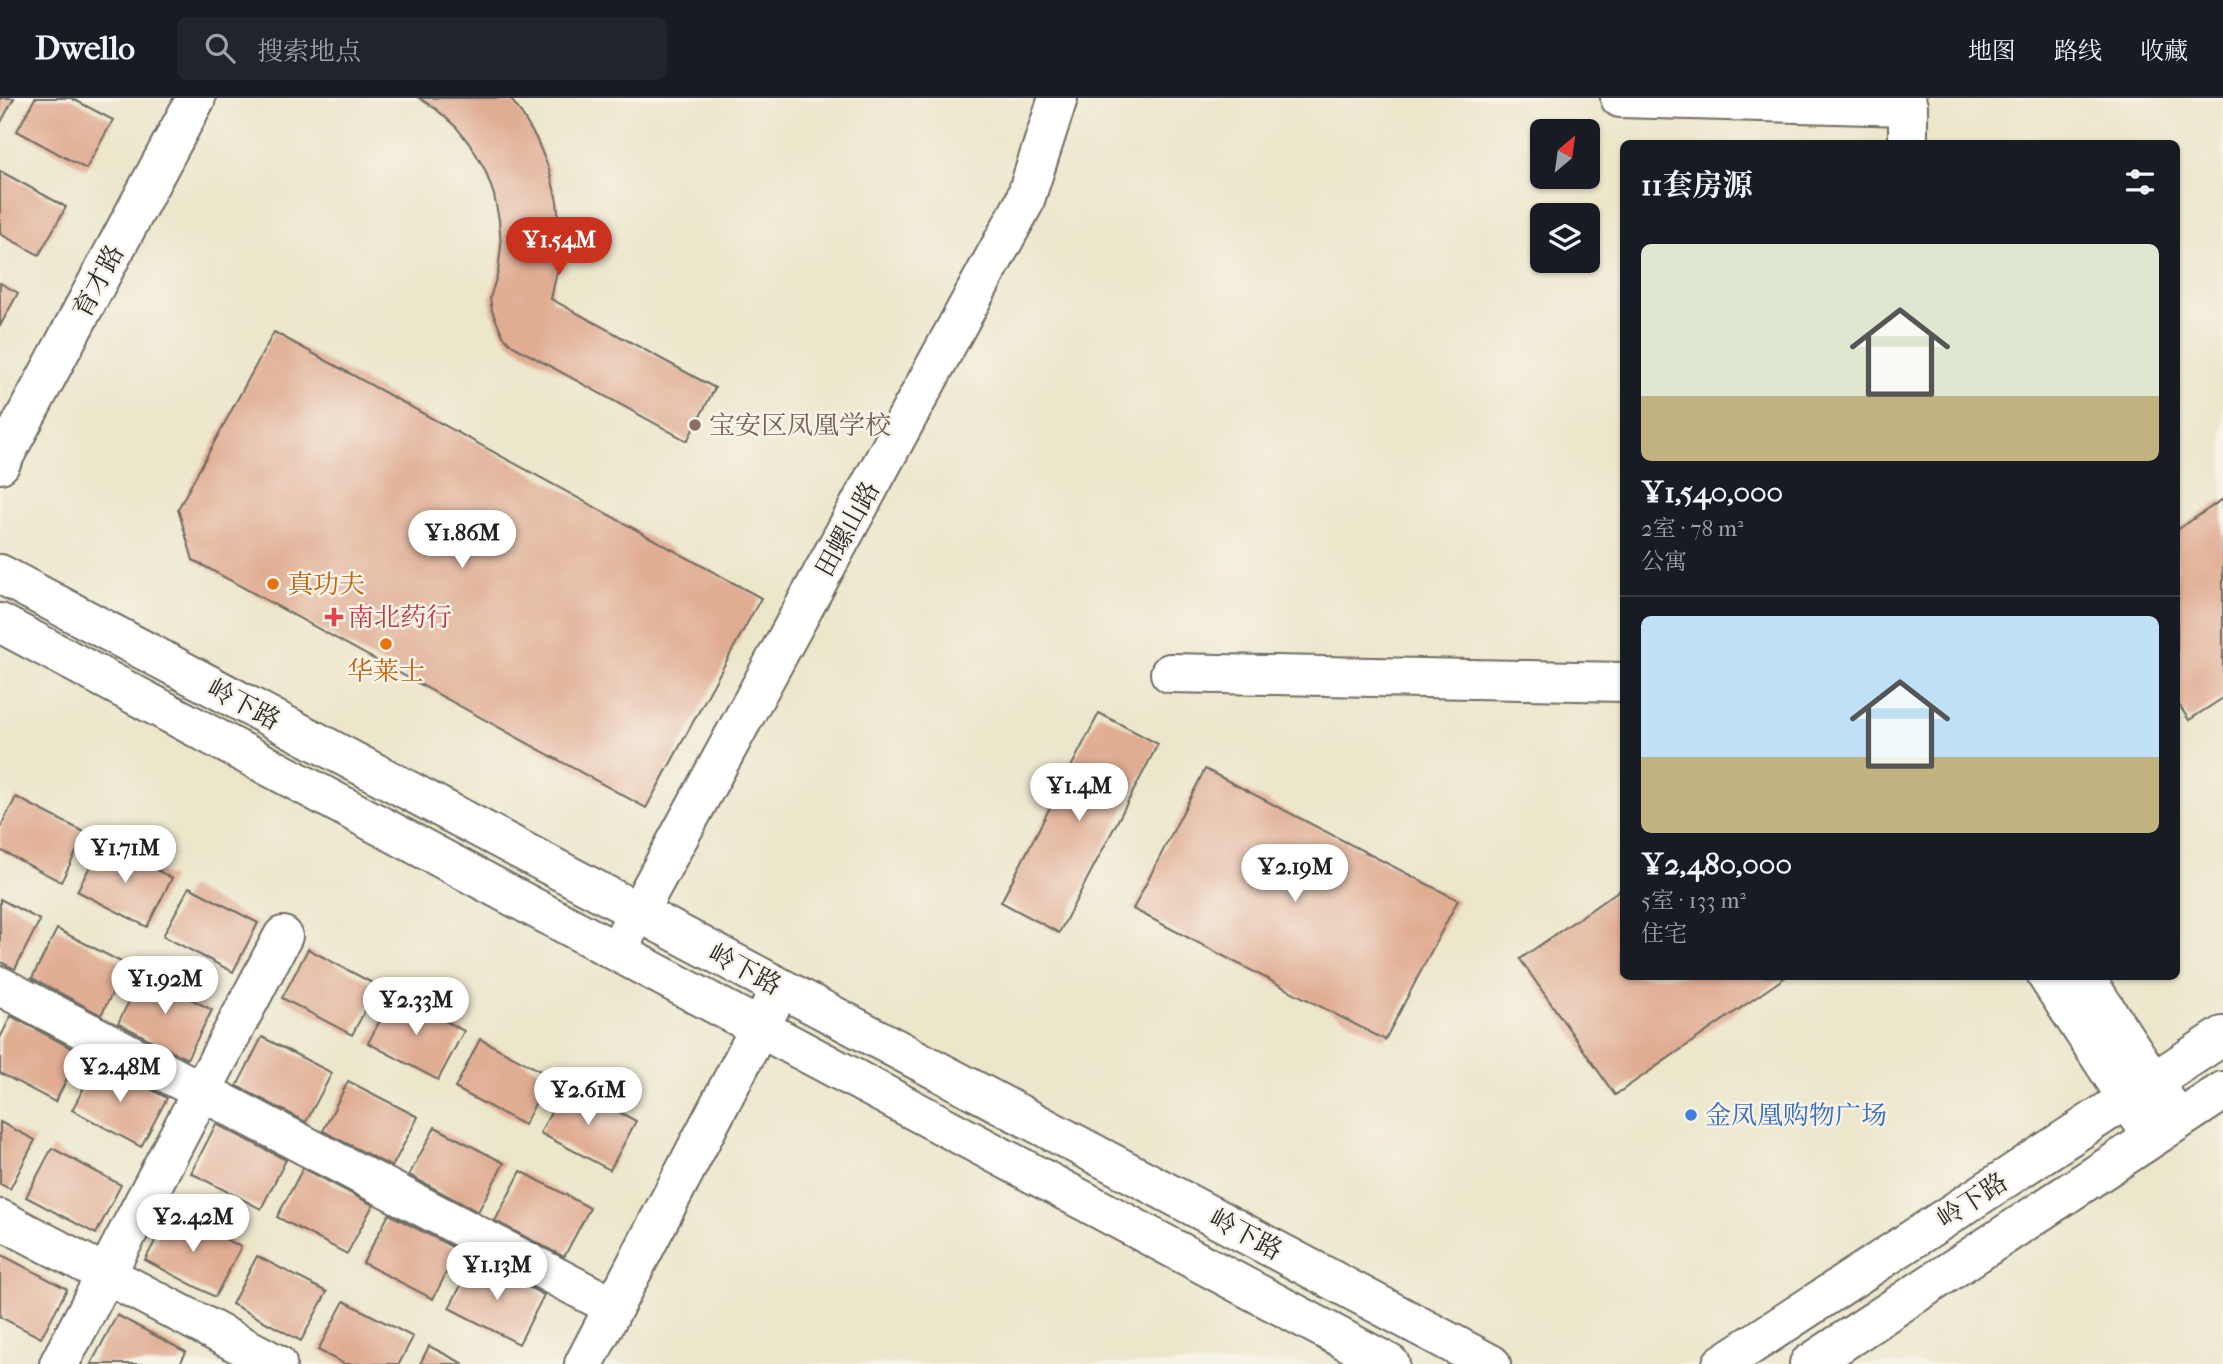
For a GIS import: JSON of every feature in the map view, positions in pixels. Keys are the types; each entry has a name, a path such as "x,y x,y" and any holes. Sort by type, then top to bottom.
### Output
{"street":[{"name":"育才路","path":"0,464 196,98"},
{"name":"田螺山路","path":"616,951 1024,203 1058,98"},
{"path":"1620,98 1833,101 1908,106 1908,140"},
{"name":"岭下路","path":"0,574 1491,1364"},
{"name":"岭下路","path":"0,623 1390,1364"},
{"path":"1170,673 1620,682"},
{"path":"59,1364 283,936"},
{"path":"2050,980 2140,1090 2166,1129"},
{"path":"2086,980 2140,1090"},
{"path":"0,986 614,1307"},
{"path":"584,1364 781,988"},
{"name":"岭下路","path":"1721,1364 2223,1035"},
{"name":"岭下路","path":"1809,1364 2223,1091"},
{"path":"0,1219 277,1364"}],"building":[{"path":"0,98 14,98 0,124"},
{"path":"35,98 71,98 113,120 86,169 17,131"},
{"path":"419,98 510,98 536,138 549,169 557,201 560,234 558,267 551,299 715,388 687,441 513,346 503,336 492,311 490,298 498,272 501,246 494,195 485,170 472,147 456,127"},
{"path":"0,171 66,207 39,255 0,234"},
{"path":"0,283 18,293 0,326"},
{"path":"274,332 761,598 646,808 193,560 178,509"},
{"path":"2223,499 2223,698 2189,720 2180,706 2180,528"},
{"path":"1099,713 1158,744 1059,933 1001,902"},
{"path":"1205,769 1458,900 1385,1040 1133,909"},
{"path":"16,797 86,833 61,882 0,850 0,828"},
{"path":"103,842 172,878 147,927 77,891"},
{"path":"189,887 258,923 233,972 163,936"},
{"path":"1620,890 1620,980 1781,980 1615,1095 1520,959"},
{"path":"0,899 40,920 15,969 0,962"},
{"path":"57,929 127,965 101,1015 32,978"},
{"path":"308,949 378,986 352,1035 282,998"},
{"path":"143,974 212,1010 187,1059 118,1023"},
{"path":"394,994 464,1031 438,1080 368,1043"},
{"path":"11,1016 81,1053 55,1102 0,1073 0,1038"},
{"path":"262,1037 332,1073 306,1122 237,1086"},
{"path":"480,1039 550,1076 524,1125 455,1088"},
{"path":"98,1061 167,1098 141,1147 72,1110"},
{"path":"348,1081 418,1117 392,1167 323,1131"},
{"path":"566,1084 636,1121 610,1170 540,1133"},
{"path":"0,1122 35,1140 10,1189 0,1184"},
{"path":"216,1124 286,1160 261,1209 191,1173"},
{"path":"435,1127 504,1163 478,1212 409,1175"},
{"path":"52,1148 121,1185 96,1234 26,1197"},
{"path":"303,1168 373,1205 347,1254 277,1217"},
{"path":"521,1171 590,1208 564,1257 495,1221"},
{"path":"171,1211 241,1247 215,1297 145,1260"},
{"path":"389,1214 458,1250 433,1299 363,1263"},
{"path":"0,1254 67,1289 41,1338 0,1317"},
{"path":"257,1256 327,1292 301,1341 232,1304"},
{"path":"475,1259 544,1295 519,1344 449,1308"},
{"path":"344,1301 413,1337 399,1364 344,1364 318,1350"},
{"path":"117,1315 186,1352 180,1364 91,1364"},
{"path":"429,1346 464,1364 420,1364"}],"place":[{"name":"宝安区凤凰学校","path":"695,425"},
{"name":"真功夫","path":"273,584"},
{"name":"南北药行","path":"334,617"},
{"name":"华莱士","path":"386,644"},
{"name":"金凤凰购物广场","path":"1691,1115"}]}
